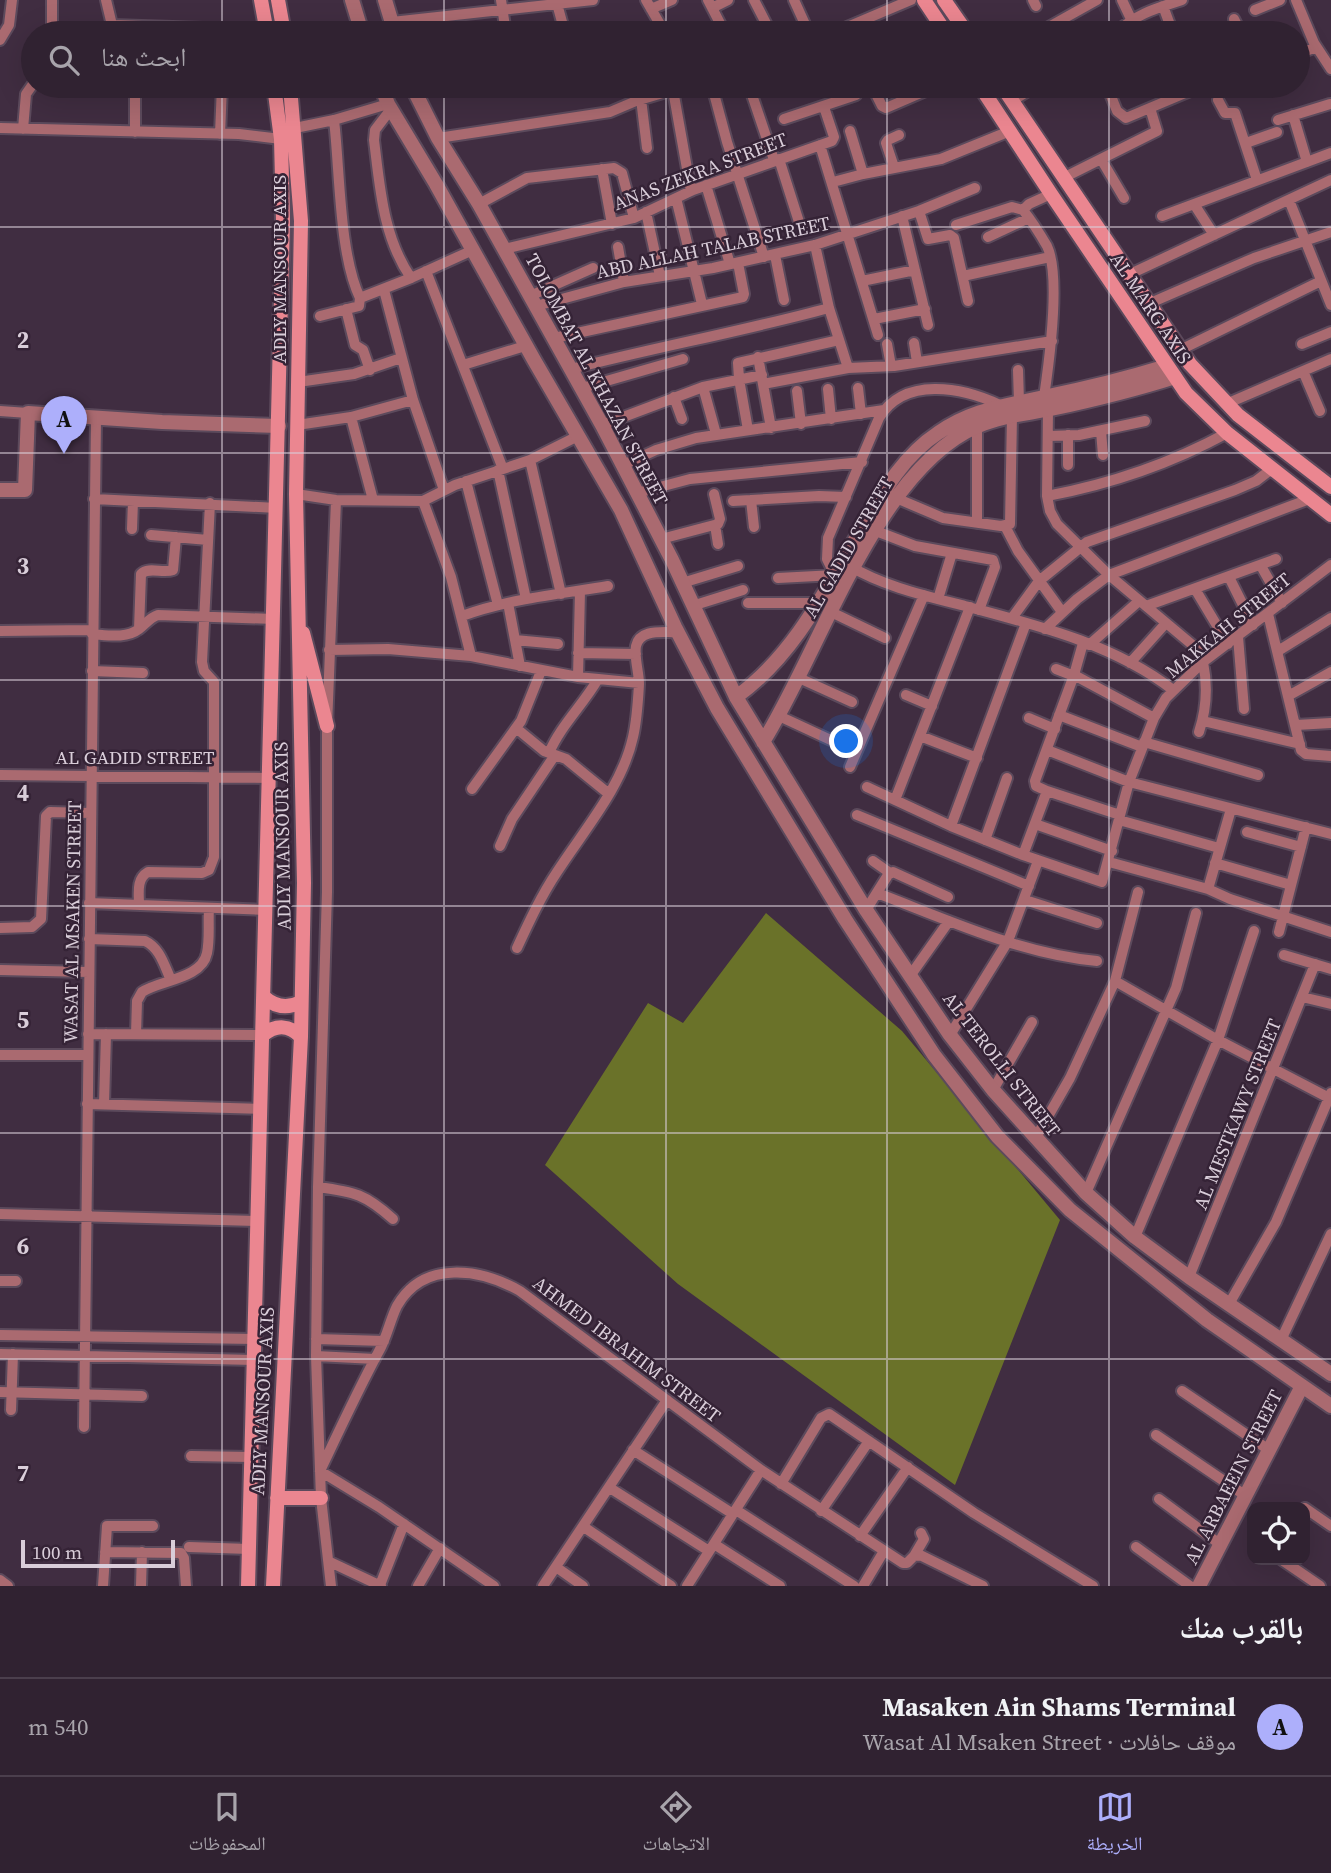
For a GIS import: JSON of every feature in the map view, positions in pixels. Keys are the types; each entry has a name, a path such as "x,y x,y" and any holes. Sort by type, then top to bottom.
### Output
{"main road":[{"path":"261,0 265,21"},
{"path":"278,0 282,21"},
{"path":"924,0 938,21"},
{"path":"944,0 959,21"},
{"name":"ADLY MANSOUR AXIS","path":"248,1586 283,221 281,139 276,98"},
{"name":"ADLY MANSOUR AXIS","path":"273,1586 301,1037 304,883 296,494 301,221 291,98"},
{"name":"AL MARG AXIS","path":"988,98 1171,372 1199,407 1227,433 1331,515"},
{"name":"AL MARG AXIS","path":"1010,98 1180,350 1226,404 1331,487"},
{"path":"297,609 327,726"},
{"path":"264,997 273,1004 284,1007 301,1002"},
{"path":"263,1035 282,1027 293,1030 301,1037"},
{"path":"277,1498 321,1498"}],"street":[{"path":"0,40 9,25 12,0"},
{"path":"52,0 52,21"},
{"path":"106,0 113,21"},
{"path":"352,0 358,21"},
{"path":"385,0 391,21"},
{"path":"426,21 502,5 593,0"},
{"path":"658,21 649,5 672,0"},
{"path":"719,21 710,4 728,0"},
{"path":"754,0 765,21"},
{"path":"794,0 804,21"},
{"path":"864,21 911,0"},
{"path":"1059,21 1097,0"},
{"path":"1122,0 1131,19 1172,2 1173,21"},
{"path":"1255,10 1280,0"},
{"path":"1296,0 1305,21"},
{"path":"557,2 562,21"},
{"path":"1310,33 1331,69"},
{"path":"1310,49 1316,47"},
{"path":"23,129 26,98"},
{"path":"135,98 135,132"},
{"path":"220,134 222,98"},
{"path":"386,98 621,510 717,708 845,919 954,1083 998,1136 1045,1186 1144,1271 1207,1320 1331,1406"},
{"name":"TOLOMBAT AL KHAZAN STREET","path":"418,98 438,138 479,204 602,425 672,560 736,697"},
{"path":"438,138 610,112 645,98"},
{"path":"674,98 691,191"},
{"path":"715,98 737,174 785,300"},
{"path":"754,98 799,222"},
{"path":"785,119 848,98"},
{"path":"879,98 886,107 908,98"},
{"path":"1012,101 1017,98"},
{"path":"1112,98 1117,111 1126,118 1171,98"},
{"path":"641,99 647,148"},
{"path":"1218,100 1225,113 1236,113 1258,180"},
{"path":"1278,120 1330,103"},
{"path":"295,128 389,107"},
{"path":"389,107 375,130 374,140 388,232 411,278"},
{"path":"824,107 834,137 832,141 820,145 878,335"},
{"path":"1063,178 1157,131 1150,108"},
{"path":"1293,116 1307,162"},
{"path":"320,316 359,306 360,298 345,241 334,120"},
{"path":"0,128 220,134 281,139"},
{"path":"850,131 863,174"},
{"path":"833,182 941,159 1010,131"},
{"path":"1246,143 1277,132"},
{"path":"894,167 886,144 888,140 899,135"},
{"name":"ANAS ZEKRA STREET","path":"504,249 634,218 706,185 820,145"},
{"path":"1162,216 1331,153"},
{"path":"1101,159 1124,198"},
{"path":"479,204 527,178 614,168 622,173 634,218"},
{"path":"602,169 612,224"},
{"path":"1128,275 1331,180"},
{"path":"554,338 744,296 706,185"},
{"name":"ABD ALLAH TALAB STREET","path":"533,301 815,245 919,211 975,188"},
{"path":"988,237 1026,214 1029,204 1051,194"},
{"path":"676,198 702,304"},
{"path":"1289,200 1330,300"},
{"path":"1194,204 1214,235"},
{"path":"956,225 1012,207 1026,214 1047,247 1052,266 1052,341 1046,403 1049,436 1047,496 1050,511 1057,524 1079,548 1205,660 1207,690 1201,727 1300,744"},
{"path":"919,211 928,239 950,235 954,238 968,301"},
{"path":"646,212 660,276"},
{"path":"902,216 928,325"},
{"path":"1148,304 1254,258 1331,232"},
{"path":"815,245 829,308 848,368"},
{"path":"618,247 624,282"},
{"path":"360,298 473,250"},
{"path":"963,276 1050,257"},
{"path":"533,301 593,268"},
{"path":"862,281 915,270"},
{"path":"426,271 501,470 526,599"},
{"path":"1180,350 1321,281"},
{"path":"384,290 413,400 444,490"},
{"path":"571,369 829,308"},
{"path":"346,309 355,345 363,350 370,370"},
{"path":"874,319 925,309"},
{"path":"1302,344 1331,332"},
{"path":"747,430 738,379 737,366 741,361 839,340"},
{"path":"602,425 703,387 738,379 762,380 848,368 891,366 1052,341"},
{"path":"914,343 917,362"},
{"path":"887,344 891,366"},
{"path":"463,365 525,346"},
{"path":"758,357 771,428"},
{"path":"299,382 370,370 401,358"},
{"path":"582,388 683,359"},
{"path":"1226,404 1331,359"},
{"path":"1018,370 1019,402"},
{"path":"1303,371 1320,411"},
{"name":"AL GADID STREET","path":"736,697 774,665 835,575 848,565 876,531 908,481 932,455 977,426 1124,379 1171,372"},
{"path":"703,387 716,434"},
{"path":"858,388 861,414"},
{"path":"828,389 831,419"},
{"path":"778,578 835,575 827,559 828,538 884,410 891,402 908,393 928,389 979,397 1000,405"},
{"path":"797,391 801,424"},
{"path":"674,397 682,419"},
{"path":"298,425 351,417 413,400"},
{"name":"AL GADID STREET","path":"762,742 779,716 831,612 848,565 883,492 907,459 921,445 955,423 1000,405 1019,402 1046,403"},
{"path":"622,465 676,443 716,434 801,424 884,410"},
{"path":"0,411 279,426"},
{"path":"0,490 25,490 28,413"},
{"path":"1012,416 1007,525 1018,551 1062,612"},
{"path":"351,417 373,500"},
{"name":"WASAT AL MSAKEN STREET","path":"84,1427 96,418"},
{"path":"1049,436 1101,431 1145,421"},
{"path":"977,426 977,523"},
{"path":"1101,431 1103,455"},
{"path":"1047,496 1085,489 1145,471 1198,449 1227,433"},
{"path":"1068,435 1069,465"},
{"path":"296,494 336,500 423,501 466,481 530,460 578,436"},
{"path":"530,460 561,594"},
{"path":"637,493 690,479 862,462"},
{"path":"1012,618 1039,581 1079,548 1106,534 1235,490 1256,481 1273,468"},
{"path":"466,481 520,667"},
{"path":"661,539 718,524 720,519 714,494"},
{"path":"733,501 846,497"},
{"path":"896,498 943,518 1007,525"},
{"path":"1045,629 1109,575 1312,498"},
{"path":"94,499 277,508"},
{"path":"331,1586 321,1498 316,1339 326,920 327,726 336,500"},
{"path":"751,500 754,527"},
{"path":"132,529 133,501"},
{"path":"423,501 447,564 471,656"},
{"path":"139,905 140,881 144,874 202,873 209,870 212,864 214,682 202,667 210,503"},
{"path":"715,525 718,544"},
{"path":"876,531 908,544 993,561 996,565 932,706 895,800"},
{"path":"151,535 208,540"},
{"path":"139,629 141,574 145,570 173,570 176,537"},
{"path":"937,599 952,553"},
{"path":"1219,848 1120,817 1047,791 1035,783 1086,644 1143,604 1195,589 1276,559"},
{"path":"651,572 672,560"},
{"path":"848,565 924,595 1012,618 1086,644 1147,671 1173,690"},
{"name":"MAKKAH STREET","path":"1038,861 1099,882 1104,879 1129,782 1153,718 1173,690 1205,660 1331,565"},
{"path":"682,583 738,566"},
{"path":"1261,566 1282,603"},
{"path":"1229,577 1252,625"},
{"path":"462,616 526,599 608,586"},
{"path":"1195,589 1227,644"},
{"path":"692,606 743,590"},
{"path":"578,677 580,591"},
{"path":"850,767 924,595"},
{"path":"748,603 818,603"},
{"path":"831,612 885,638"},
{"path":"1268,614 1302,752 1331,756"},
{"path":"0,631 125,635 139,629 151,617 158,615 274,619"},
{"path":"1278,651 1331,618"},
{"path":"951,826 1026,623"},
{"path":"1130,663 1166,623"},
{"path":"517,948 550,883 609,794 623,766 633,738 639,683 636,647 643,636 649,633 678,632"},
{"path":"1238,637 1244,709"},
{"path":"514,640 558,644"},
{"path":"329,650 388,649 471,656 578,677 639,683"},
{"path":"578,653 636,654"},
{"path":"1056,669 1074,675 1153,718"},
{"path":"92,671 144,673"},
{"path":"472,789 516,728 541,671"},
{"path":"1288,696 1330,677"},
{"path":"799,678 852,702"},
{"path":"500,846 512,819 552,754 563,726 598,679"},
{"path":"906,695 932,706"},
{"name":"AL TEROLLI STREET","path":"736,697 910,976 950,1035 1035,1139 1086,1193 1135,1237 1280,1340 1330,1371"},
{"path":"1059,715 1143,744 1258,775"},
{"path":"779,716 835,742"},
{"path":"1030,718 1055,729"},
{"path":"1296,725 1331,723"},
{"path":"516,728 552,754 566,759 609,794"},
{"path":"920,736 977,758"},
{"path":"1047,750 1129,782 1331,834"},
{"name":"AL GADID STREET","path":"0,775 270,778"},
{"path":"985,839 1007,778"},
{"path":"867,787 951,826 1038,861 1008,941 950,1035"},
{"path":"1023,855 1047,791"},
{"path":"1208,888 1231,809"},
{"path":"0,928 33,927 41,919 46,816 50,812 90,813"},
{"path":"857,815 1029,886"},
{"path":"1035,824 1110,857 1208,888 1230,899 1331,932"},
{"path":"1279,932 1306,827"},
{"path":"1247,832 1301,846"},
{"path":"873,861 890,873 896,873 948,897"},
{"path":"1215,863 1291,885"},
{"path":"866,909 890,873"},
{"path":"1035,1139 1070,1078 1115,981 1138,892"},
{"path":"877,893 1008,941 1065,957 1097,961"},
{"path":"1024,900 1097,923"},
{"path":"89,903 267,910"},
{"path":"136,1034 139,996 146,989 195,971 205,959 209,908"},
{"path":"1086,1193 1179,981 1196,913"},
{"path":"910,976 949,921"},
{"path":"1135,1237 1218,1040 1254,931"},
{"path":"89,939 145,941 155,948 171,980"},
{"path":"1284,955 1331,969"},
{"name":"AL MESTKAWY STREET","path":"1189,1276 1315,964"},
{"path":"0,970 89,972"},
{"path":"1115,981 1218,1040 1330,1097 1276,1222 1229,1304"},
{"path":"1302,997 1331,1004"},
{"path":"993,1090 1032,1022"},
{"path":"88,1034 263,1035"},
{"path":"104,1104 106,1034"},
{"path":"0,1055 88,1055"},
{"path":"87,1104 261,1109"},
{"path":"318,1187 361,1194 393,1219"},
{"path":"0,1214 258,1221"},
{"path":"1280,1340 1331,1234"},
{"path":"1144,1271 1155,1251"},
{"name":"AHMED IBRAHIM STREET","path":"320,1471 384,1341 398,1306 411,1290 428,1278 455,1273 482,1275 507,1283 533,1299 761,1470 884,1551 905,1563 915,1556 923,1556 983,1586"},
{"path":"0,1281 16,1281"},
{"path":"0,1335 255,1339"},
{"path":"316,1339 384,1341"},
{"path":"0,1354 254,1360"},
{"path":"11,1410 6,1392 13,1354"},
{"path":"316,1356 375,1359"},
{"name":"AL ARBAEEIN STREET","path":"1199,1586 1302,1386"},
{"path":"1182,1391 1269,1450"},
{"path":"6,1392 142,1396"},
{"path":"543,1586 667,1400"},
{"path":"781,1484 821,1419 831,1415 1021,1543 1093,1586"},
{"path":"1156,1435 1246,1496"},
{"path":"821,1511 869,1441"},
{"path":"633,1450 734,1512 864,1585 884,1551"},
{"path":"191,1456 251,1457"},
{"path":"860,1536 908,1467"},
{"path":"692,1584 761,1470"},
{"path":"320,1471 404,1524 494,1586"},
{"path":"610,1488 780,1586"},
{"path":"1159,1499 1221,1545"},
{"path":"1310,1511 1331,1526"},
{"path":"330,1562 380,1586 404,1524"},
{"path":"103,1586 108,1525 153,1527"},
{"path":"584,1527 671,1586"},
{"path":"915,1556 924,1541 921,1533"},
{"path":"189,1547 249,1549"},
{"path":"1136,1547 1190,1586"},
{"path":"418,1586 440,1548"},
{"path":"105,1552 181,1553 184,1558 186,1586"},
{"path":"141,1586 142,1552"},
{"path":"1290,1565 1321,1586"},
{"path":"556,1567 583,1586"},
{"path":"0,1580 8,1586"}],"green space":[{"path":"766,913 902,1031 1060,1220 955,1485 678,1284 545,1165 648,1003 683,1023"}],"place":[{"name":"Masaken Ain Shams Terminal","path":"64,454"}]}
